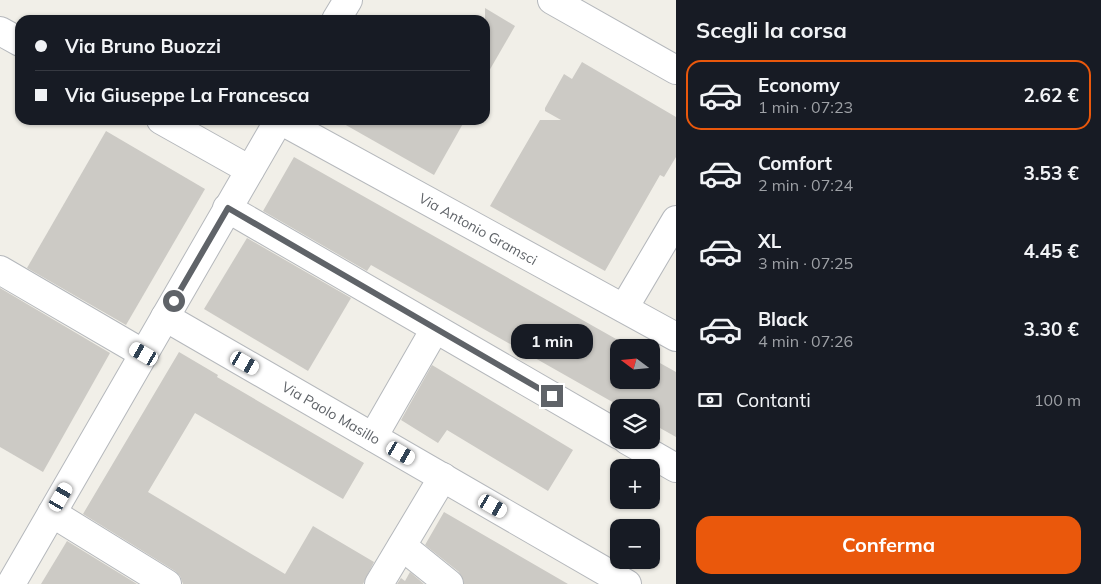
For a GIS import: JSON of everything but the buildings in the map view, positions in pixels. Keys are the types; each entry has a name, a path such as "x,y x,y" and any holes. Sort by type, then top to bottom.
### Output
{"street":[{"path":"339,15 348,0"},
{"path":"552,0 676,70"},
{"path":"0,31 15,39"},
{"path":"170,125 250,170"},
{"path":"11,584 277,125"},
{"name":"Via Antonio Gramsci","path":"289,125 676,337"},
{"path":"228,208 610,430"},
{"path":"624,308 676,220"},
{"path":"0,270 144,354"},
{"name":"Via Paolo Masillo","path":"165,317 627,584"},
{"path":"373,437 435,329"},
{"path":"643,449 676,468"},
{"path":"379,584 443,477"},
{"path":"52,513 167,584"},
{"path":"402,546 450,584"}],"route":[{"path":"174,301 228,208 552,396"}]}
